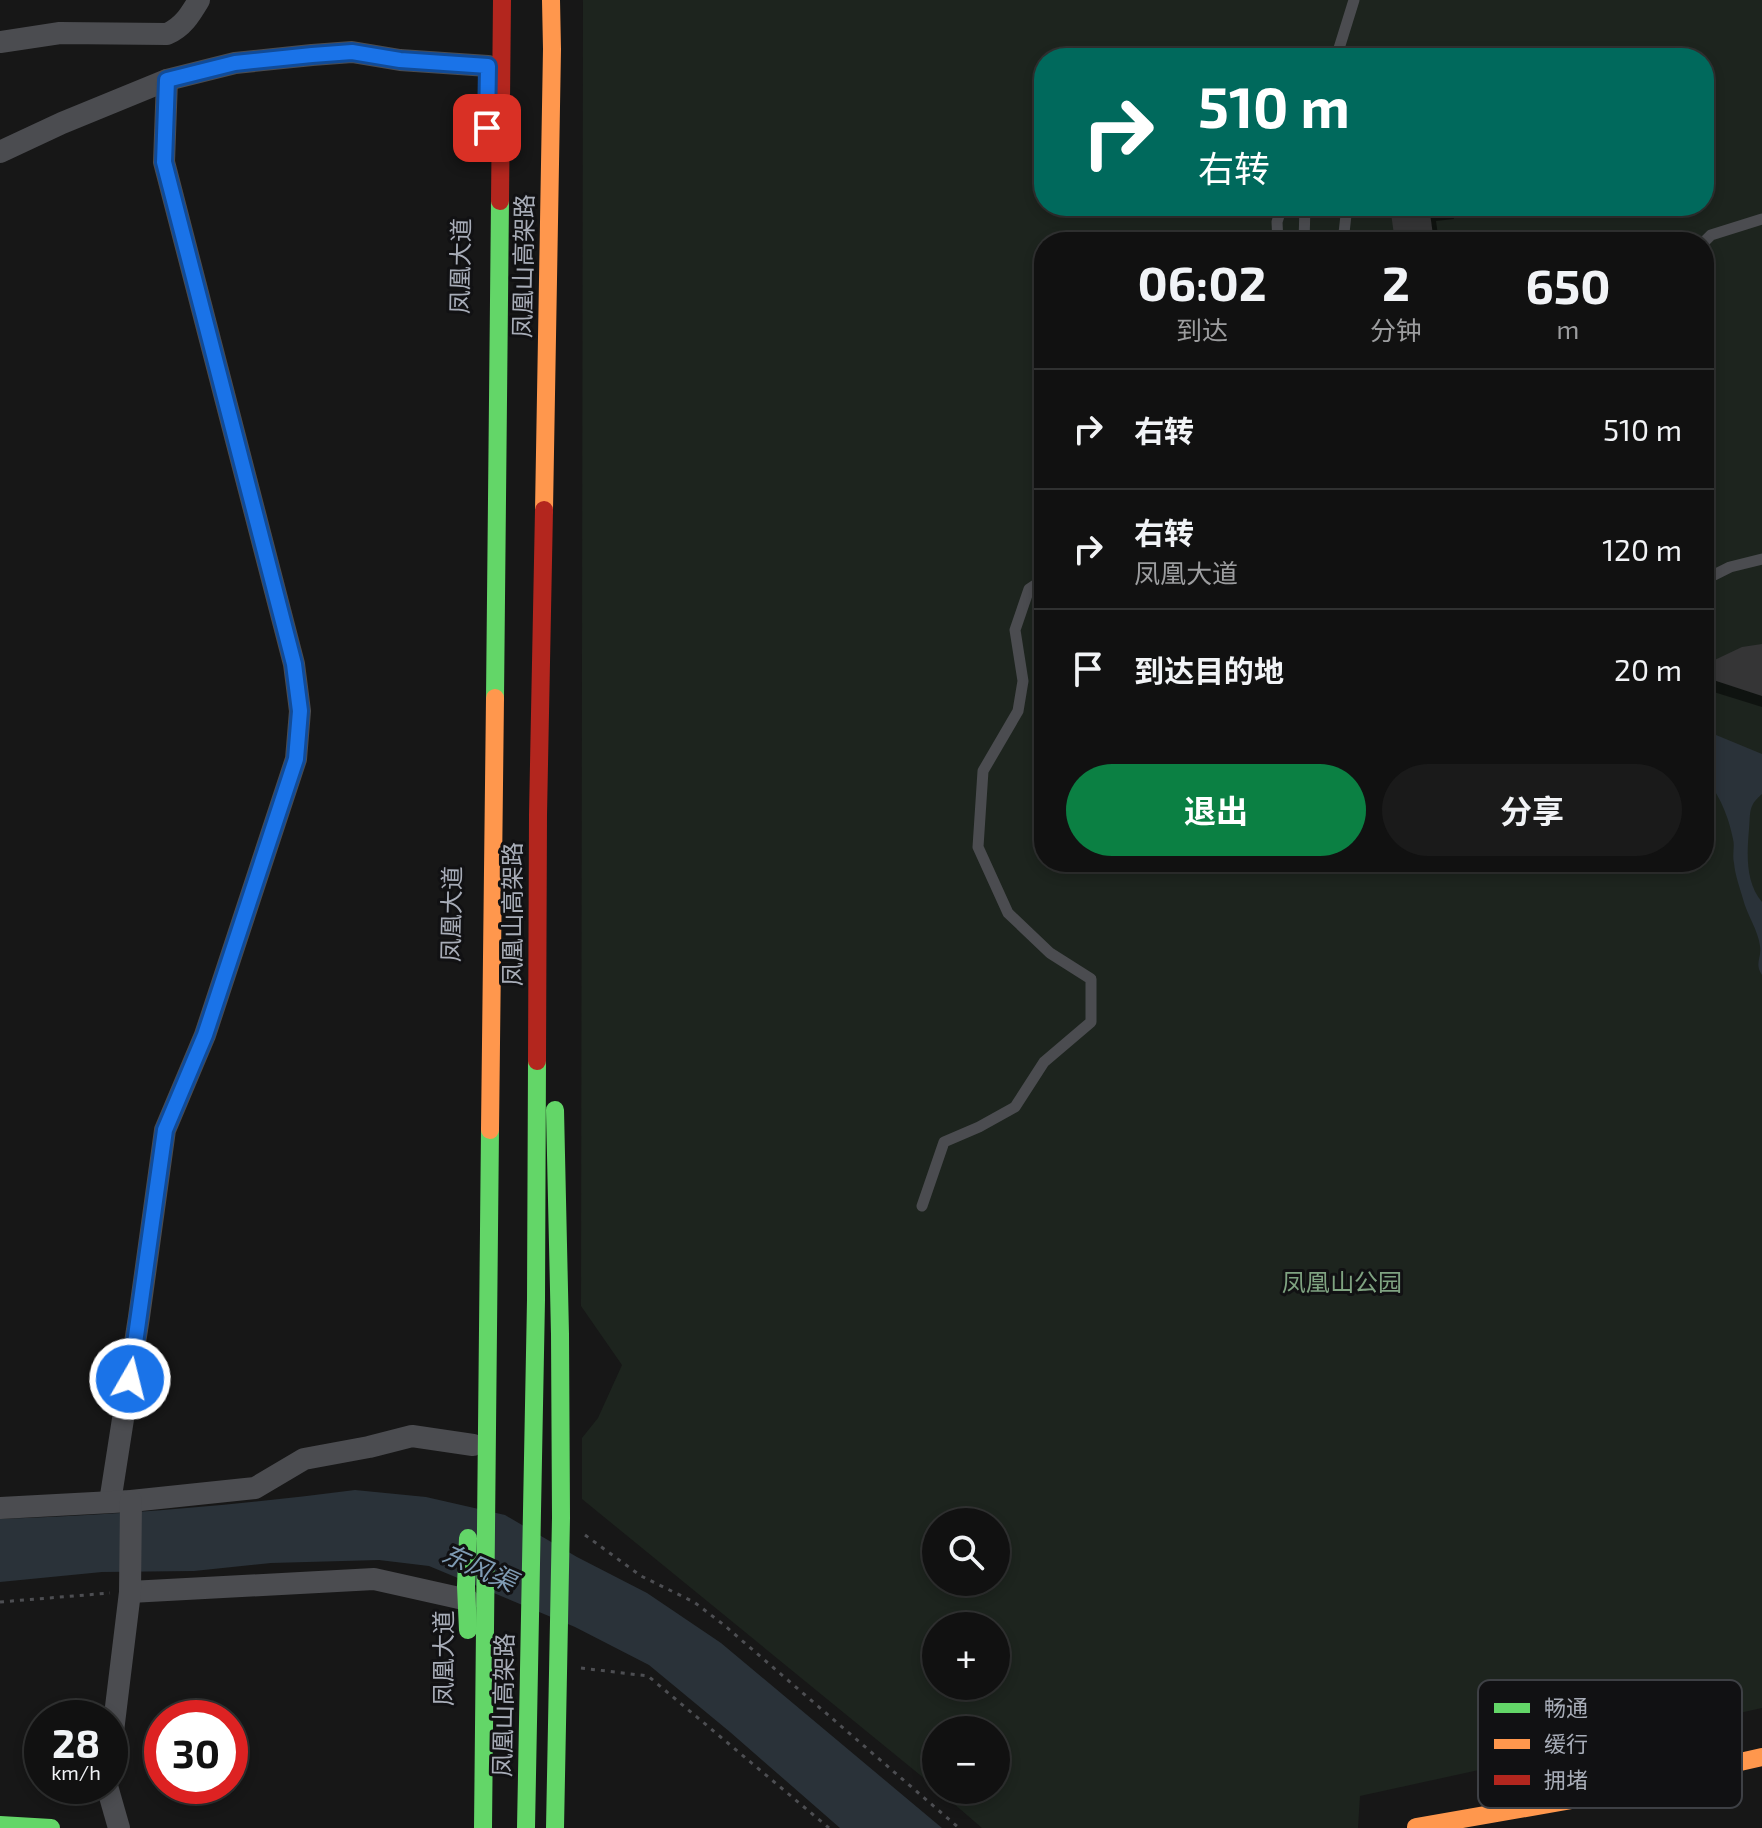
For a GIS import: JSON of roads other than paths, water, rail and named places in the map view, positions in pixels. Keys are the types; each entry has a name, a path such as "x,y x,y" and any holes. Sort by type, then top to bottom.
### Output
{"main road":[{"name":"凤凰大道","path":"468,1828 467,1593 473,1445 487,0"},
{"name":"凤凰山高架路","path":"483,1828 502,0"},
{"path":"541,0 539,118 550,921 560,1334 561,1524 555,1828"},
{"name":"凤凰山高架路","path":"526,1828 536,1300 538,815 551,0"},
{"path":"1742,1762 1762,1757"},
{"path":"1416,1827 1526,1808"},
{"path":"0,1825 51,1828"}],"street":[{"path":"0,42 60,33 167,34 189,18 199,0"},
{"path":"0,152 167,80 235,63 352,52 400,60 488,66"},
{"path":"117,1700 130,1592 121,1502 137,1332 165,1130 205,1035 296,759 300,711 294,664 164,162 167,80"},
{"path":"0,1508 121,1502 255,1488 304,1459 412,1436 473,1445"},
{"path":"130,1592 374,1579 467,1593"},
{"path":"112,1804 119,1828"}],"lane":[{"path":"1339,48 1354,0"},
{"path":"1714,234 1762,219"},
{"path":"1714,575 1730,567 1762,559"},
{"path":"922,1206 944,1142 1015,1107 1044,1062 1091,1022 1091,979 1050,953 1008,913 978,847 983,771 1018,711 1023,681 1015,630 1029,589 1034,586"}],"water":[{"path":"1714,734 1762,754 1762,794 1751,810 1748,857 1753,886 1762,902 1762,975 1759,940 1736,877 1734,842 1714,791"},
{"name":"东风渠","path":"355,1490 426,1497 505,1515 647,1593 721,1643 942,1828 840,1828 649,1665 575,1627 429,1566 379,1560 271,1563 194,1571 102,1572 0,1582 0,1519 178,1509"}],"park label":[{"name":"凤凰山公园","path":"1342,1283"}]}
